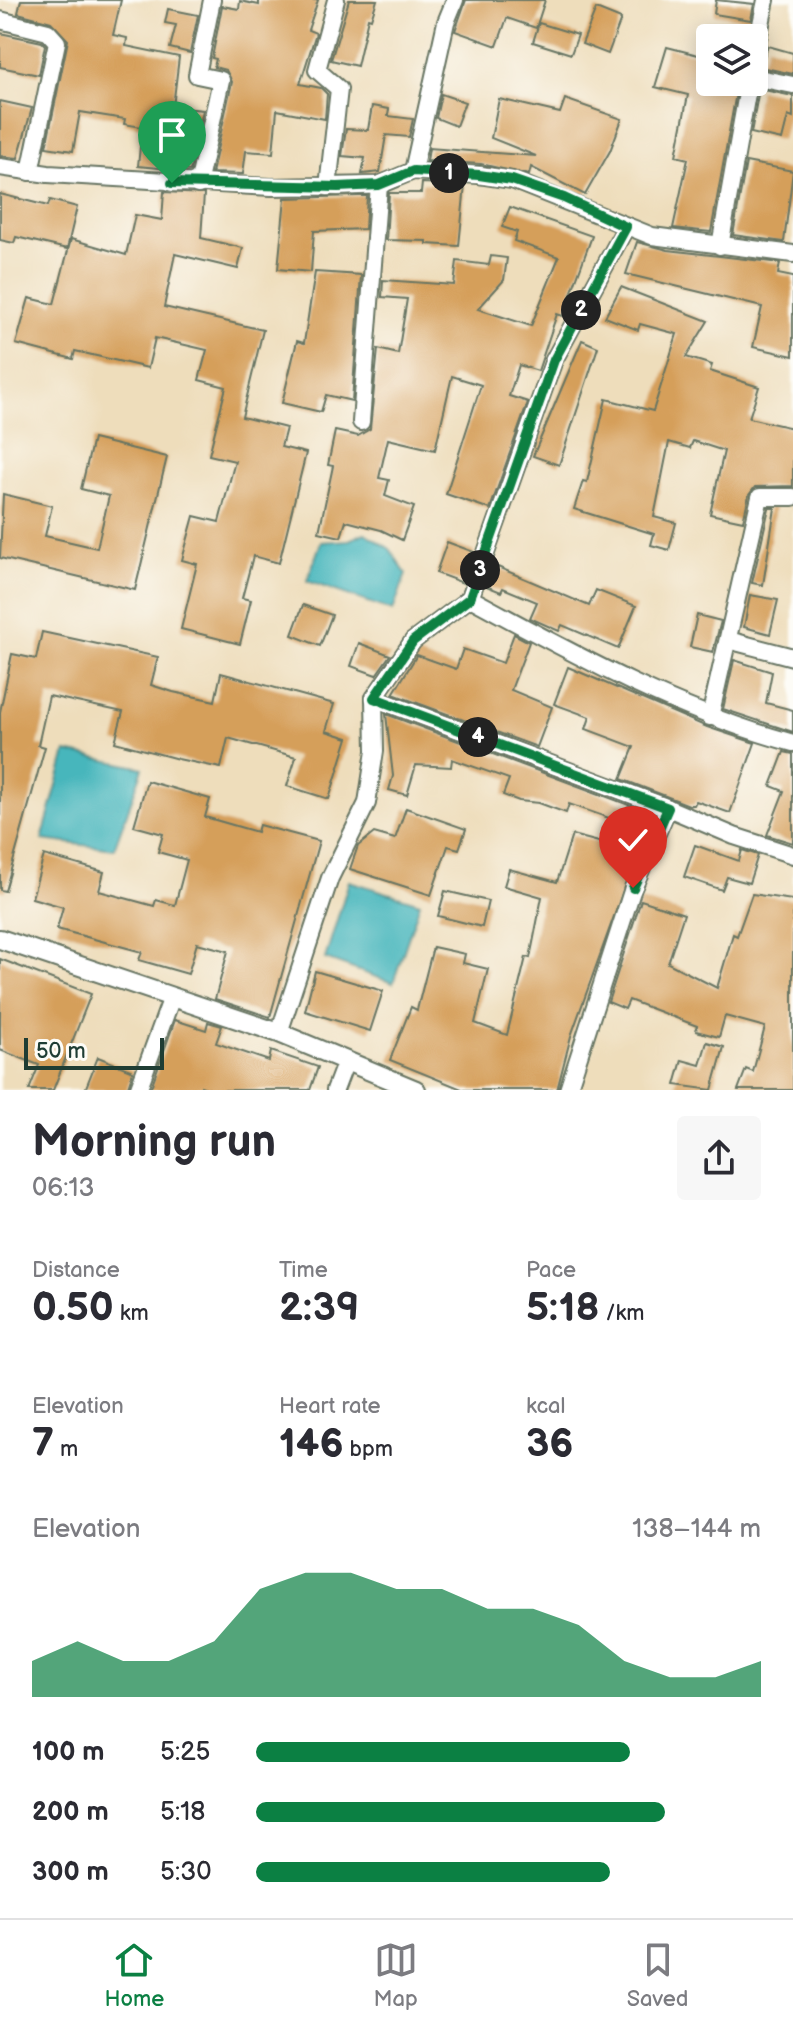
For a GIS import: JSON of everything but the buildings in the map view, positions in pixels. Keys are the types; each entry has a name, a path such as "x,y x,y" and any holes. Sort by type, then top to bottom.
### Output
{"street":[{"path":"198,185 221,80 197,75 212,0"},
{"path":"328,187 339,89 317,70 336,0"},
{"path":"413,171 446,22 455,0"},
{"path":"761,24 766,0"},
{"path":"0,20 48,32 57,42 30,172"},
{"path":"768,80 793,85"},
{"path":"720,246 747,96"},
{"path":"0,167 198,185 379,185 413,171 512,180 564,198 652,236 793,254"},
{"path":"361,422 379,185"},
{"path":"279,1033 330,878 367,803 375,751 374,698 413,641 470,598 554,360 626,227"},
{"path":"710,717 760,497 793,497"},
{"path":"470,598 615,676 710,717 793,743"},
{"path":"728,640 793,657"},
{"path":"374,698 668,808 734,836 793,855"},
{"path":"568,1090 633,888 668,808"},
{"path":"0,939 279,1033 416,1090"},
{"path":"138,1090 172,997"},
{"path":"335,1090 346,1061"}],"water":[{"path":"365,533 390,549 406,574 393,611 307,581 321,542 349,540"},
{"path":"66,752 143,768 114,849 42,840"},
{"path":"349,881 420,903 393,983 325,959"}],"route":[{"path":"172,183 338,187 379,185 413,171 479,175 512,180 564,198 626,227 554,360 470,598 413,641 374,698 401,711 668,808 633,888"}]}
